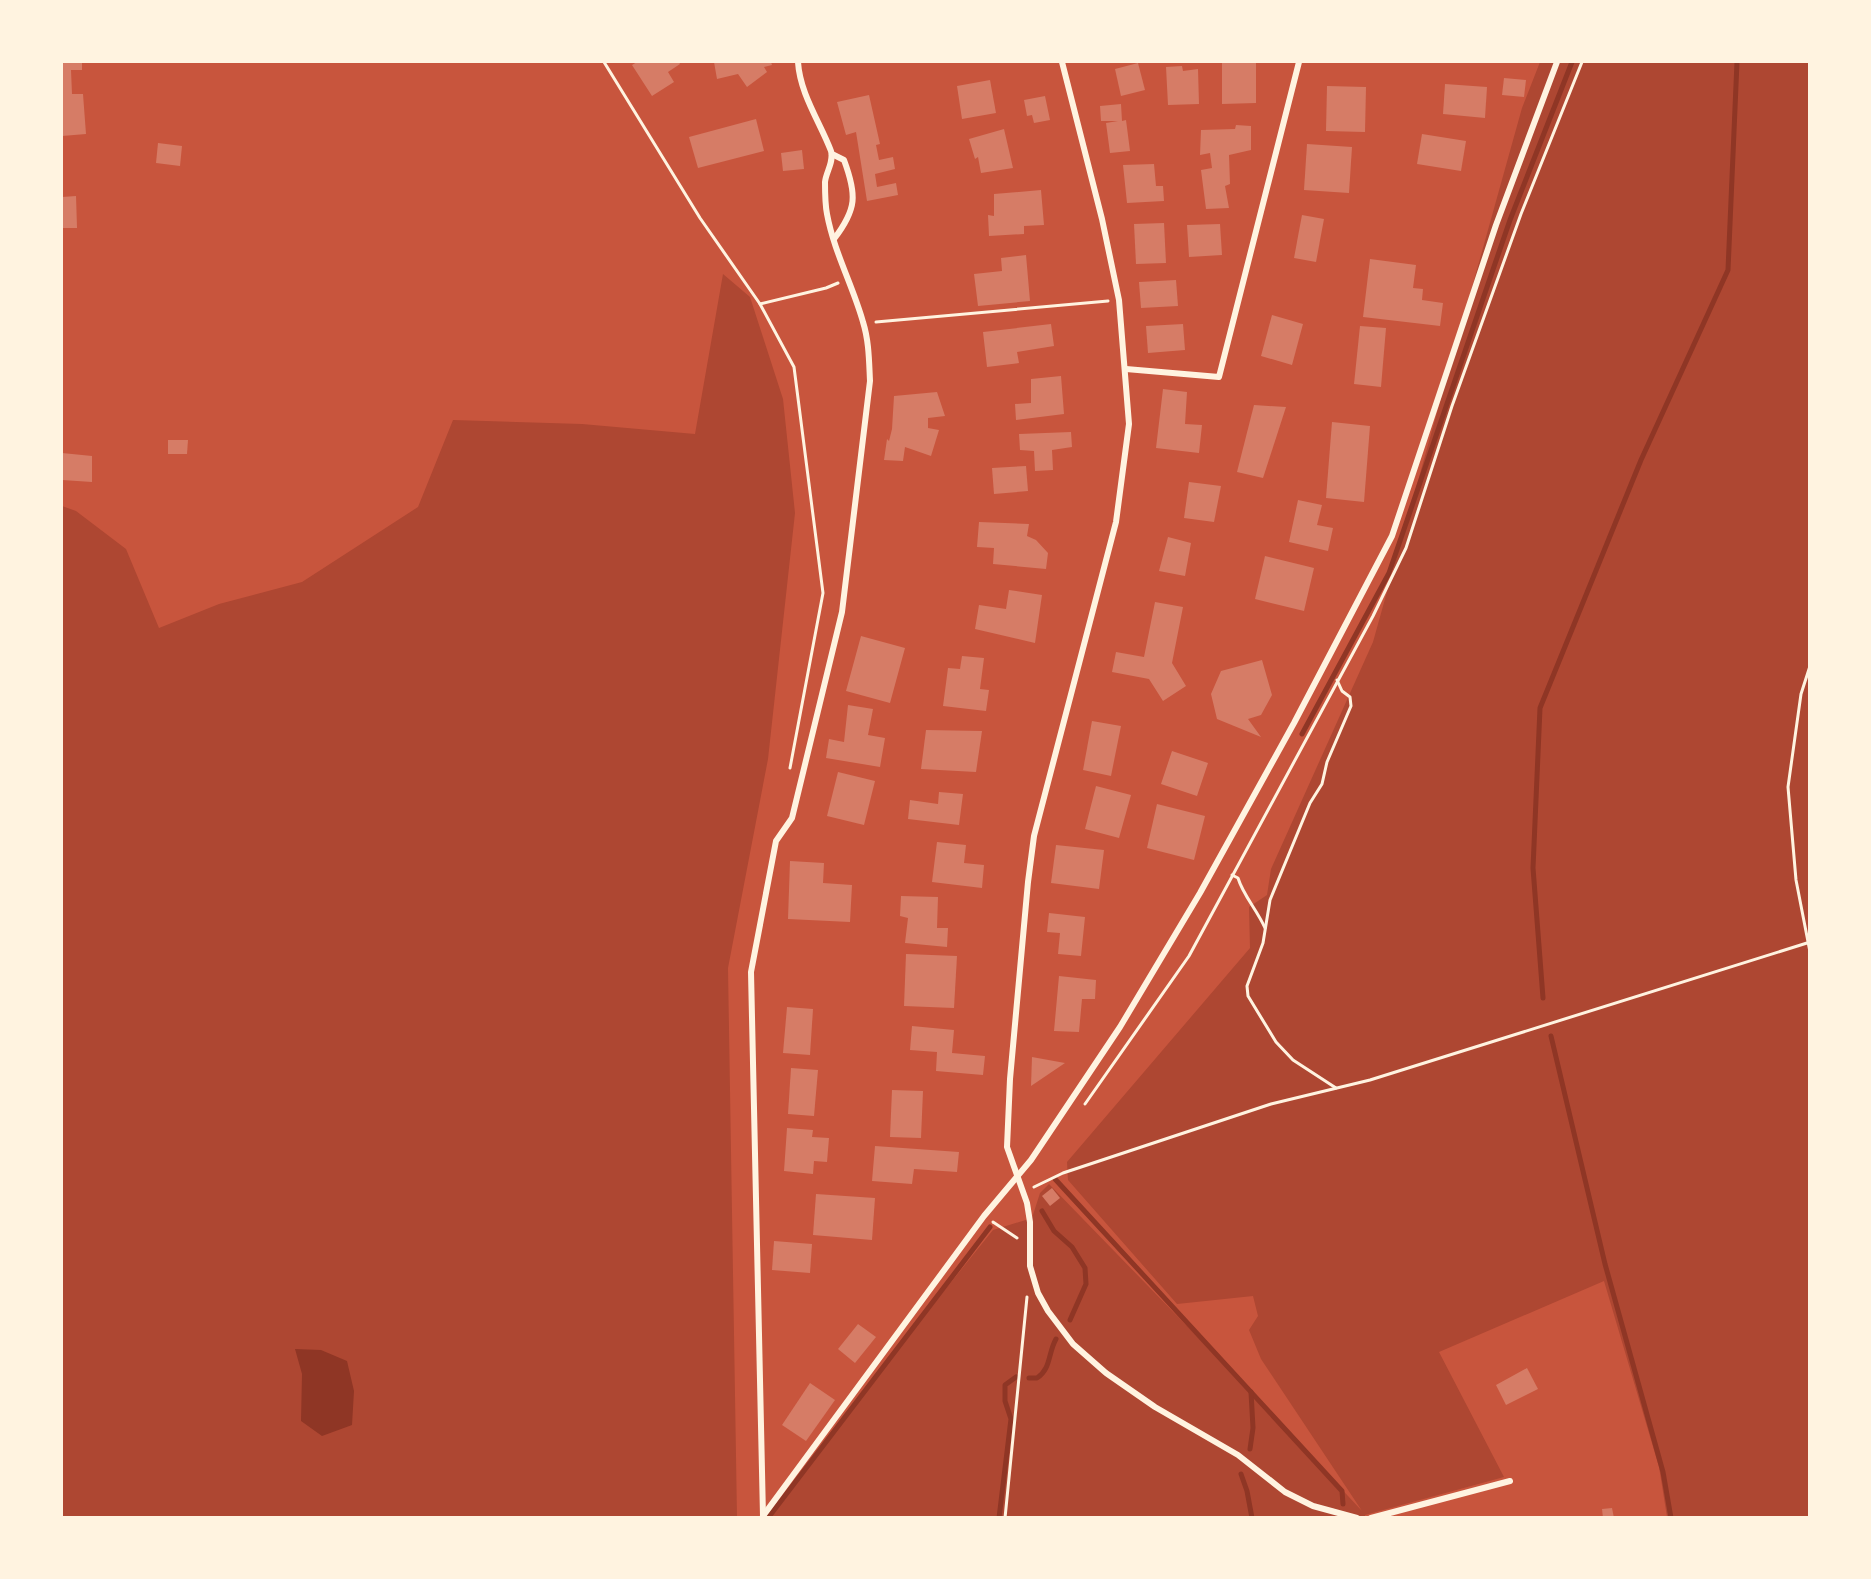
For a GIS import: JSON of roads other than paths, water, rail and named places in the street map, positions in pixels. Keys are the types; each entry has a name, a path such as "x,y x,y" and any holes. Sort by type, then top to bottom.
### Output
{"street":[{"path":"763,1516 751,972 776,841 792,818 842,612 870,381 869,349 864,323 827,213 825,180 832,154 807,98 798,62"},
{"path":"1062,62 1102,219 1119,300 1129,424 1116,522 1034,836 1028,882 1010,1079 1007,1147 1024,1191 1030,1222 1033,1278 1048,1311 1073,1344 1106,1373 1155,1407 1238,1455 1285,1492 1313,1506 1357,1518"},
{"path":"1126,369 1219,377 1299,62"},
{"path":"763,1516 984,1216 1031,1160 1120,1027 1200,893 1294,723 1392,536 1496,225 1557,62"},
{"path":"832,154 844,160 852,191 853,207 834,238"},
{"path":"1371,1518 1510,1481"}],"waterway":[{"path":"1302,734 1389,573 1510,220 1572,62"},
{"path":"1543,998 1533,868 1540,708 1641,460 1728,270 1737,62"},
{"path":"1551,1036 1605,1264 1663,1472 1671,1518"},
{"path":"1055,1179 1342,1491 1343,1504"},
{"path":"1042,1211 1054,1231 1072,1247 1085,1268 1086,1284 1070,1320"},
{"path":"768,1518 990,1227"},
{"path":"1029,1378 1037,1378 1045,1370 1056,1339"},
{"path":"999,1518 1011,1419 1005,1401 1005,1385 1016,1377"},
{"path":"1250,1449 1253,1428 1251,1392"},
{"path":"1241,1474 1252,1518"}]}
